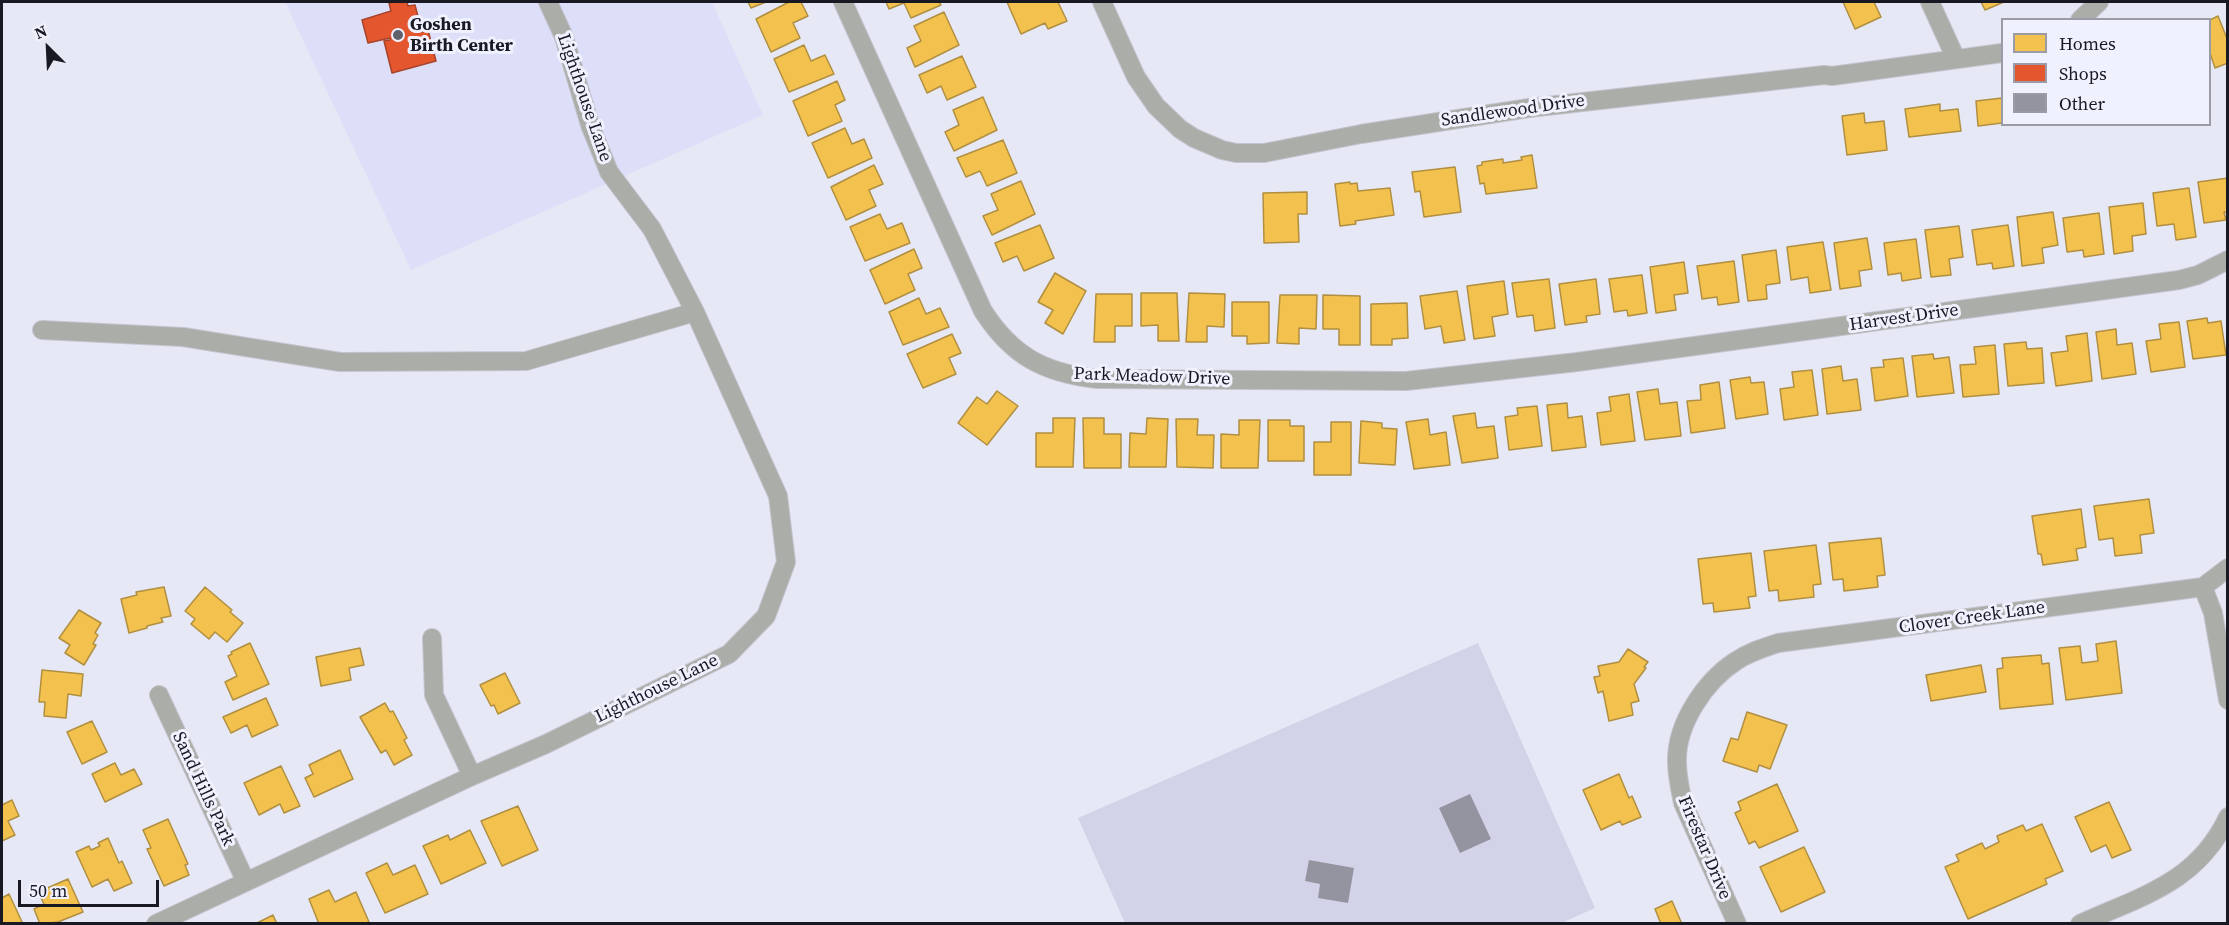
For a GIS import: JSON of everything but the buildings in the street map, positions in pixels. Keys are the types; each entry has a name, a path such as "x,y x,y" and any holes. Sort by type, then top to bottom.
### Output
{"street":[{"name":"Lighthouse Lane","path":"156,924 472,776 546,744 729,654 766,616 786,562 778,496 695,312 652,229 609,172 590,125 564,37 548,2"},
{"name":"Park Meadow Drive","path":"843,2 983,311 994,329 1008,344 1036,363 1063,374 1097,379 1406,381 1576,362"},
{"name":"Sandlewood Drive","path":"1102,2 1136,78 1156,106 1194,138 1215,148 1236,153 1264,153 1371,132 1529,108 1824,75 1832,76 2001,53"},
{"path":"1930,2 1956,59"},
{"path":"2082,18 2099,2"},
{"name":"Harvest Drive","path":"1576,362 2179,280 2198,275 2228,260"},
{"path":"42,330 183,337 340,362 526,361 695,312"},
{"name":"Clover Creek Lane","path":"1718,674 1755,650 1778,643 2203,587 2228,568"},
{"path":"2203,587 2213,613 2228,700"},
{"path":"432,638 434,695 472,776"},
{"name":"Firestar Drive","path":"1718,674 1687,719 1676,759 1683,803 1737,924"},
{"name":"Sand Hills Park","path":"159,695 246,882"},
{"path":"2080,924 2169,883 2186,872 2219,836 2228,817"}],"shaded area":[{"path":"285,2 712,2 763,115 411,270"},
{"path":"1478,643 1595,908 1559,924 1125,923 1078,818"}],"place":[{"name":"Goshen Birth Center","path":"398,35"}]}
